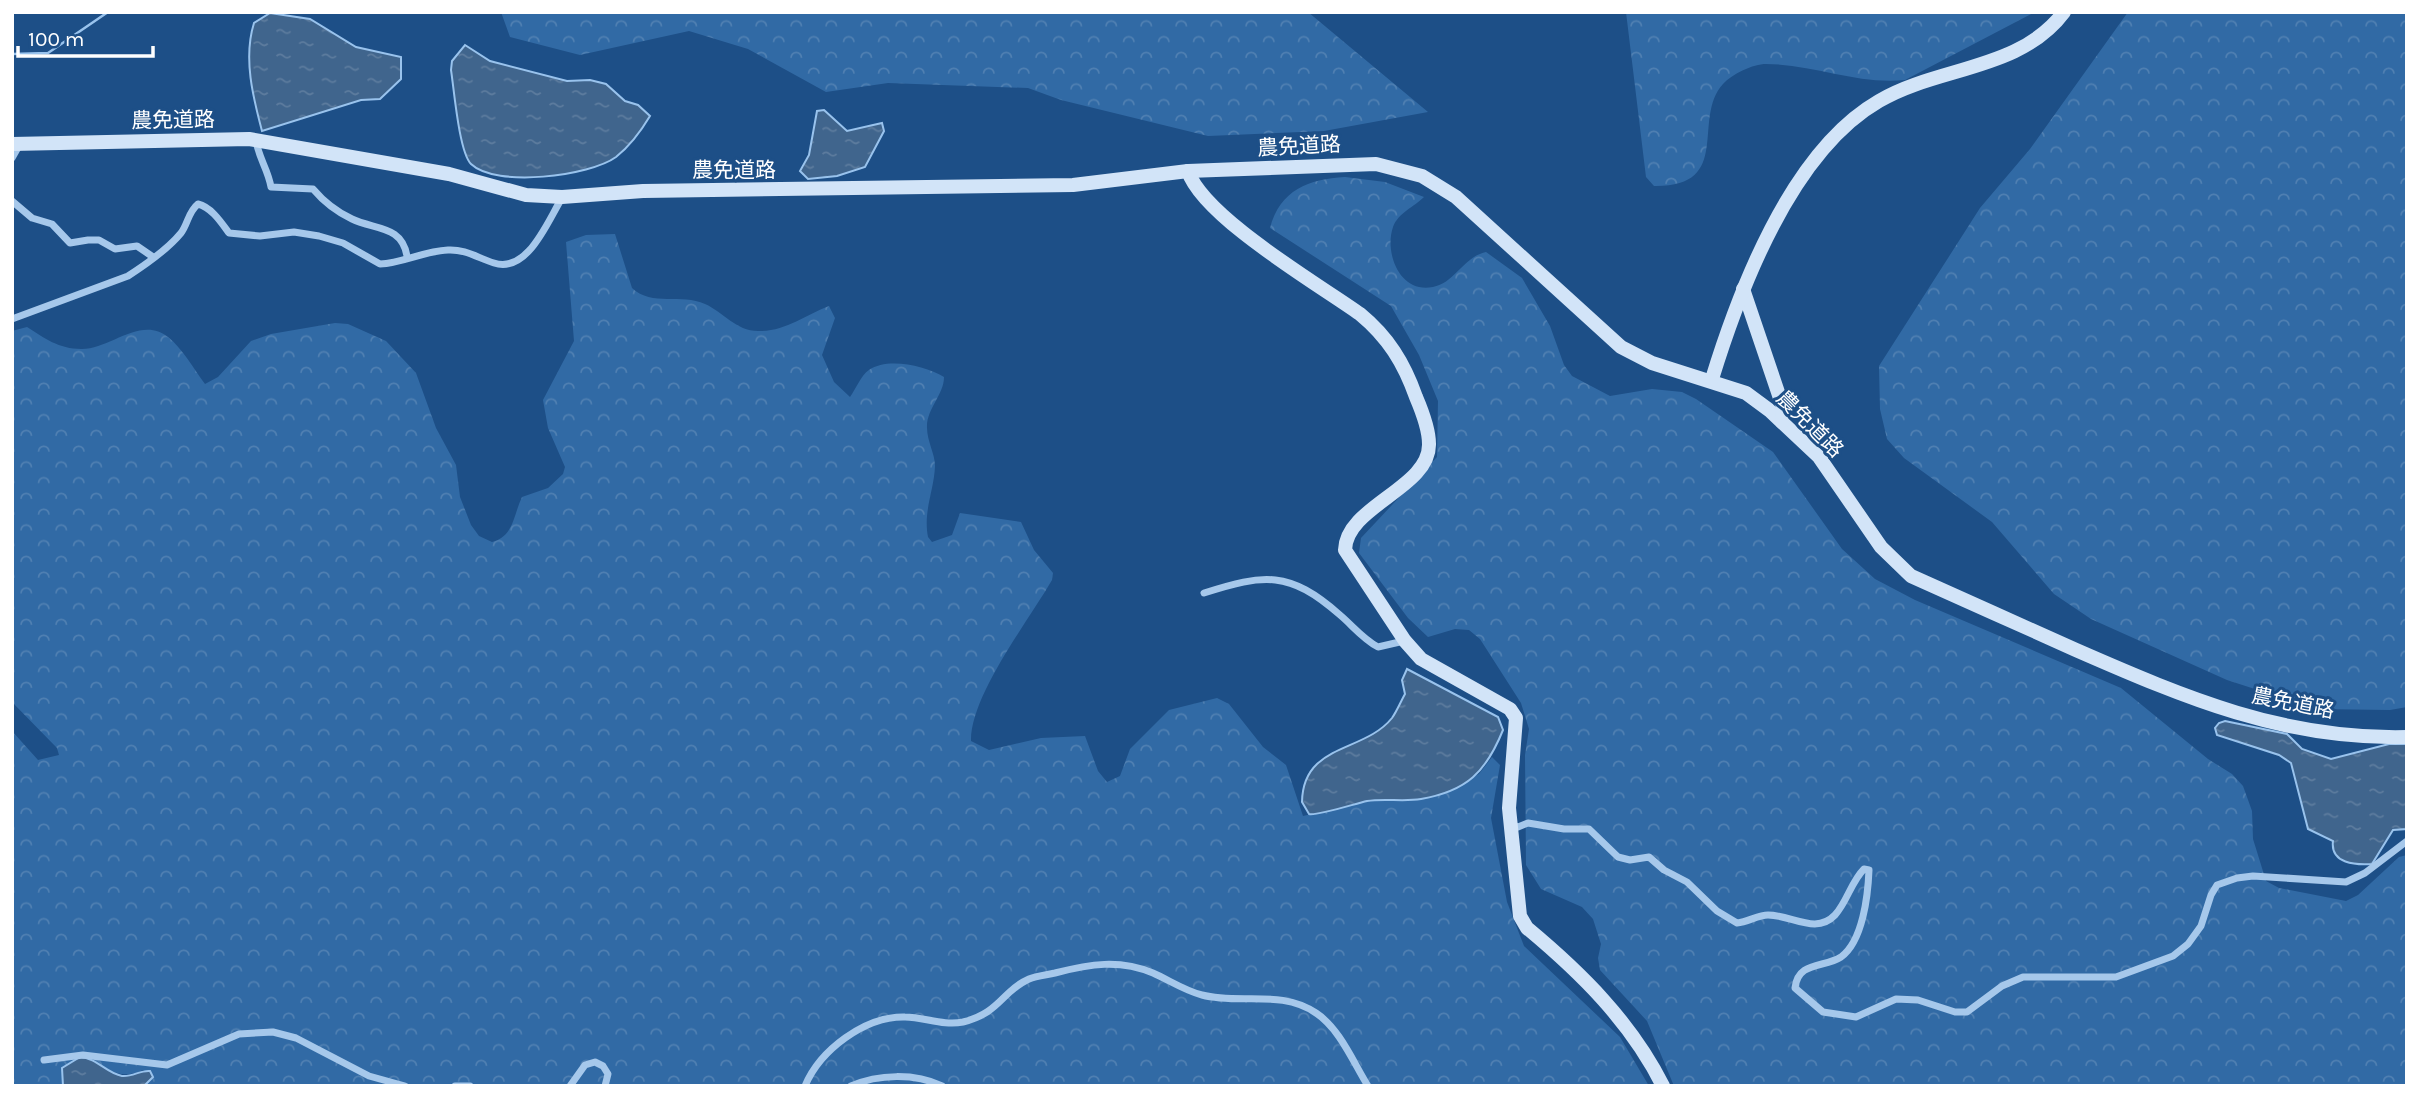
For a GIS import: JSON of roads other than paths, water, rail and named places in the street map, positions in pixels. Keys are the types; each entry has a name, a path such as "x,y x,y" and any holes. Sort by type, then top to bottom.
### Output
{"street":[{"path":"1712,379 1743,289 1772,229 1812,163 1849,124 1879,100 2011,54 2038,37 2064,12"},
{"path":"256,140 258,157 269,173 271,187 313,189 321,199 354,220 387,228 406,245 407,256"},
{"name":"農免道路","path":"17,144 256,140 449,174 526,195 562,197 643,191 1073,185 1188,171 1376,164 1422,176 1456,197 1622,347 1652,363 1712,379 1746,393 1819,457 1881,547 1911,576 2184,697 2258,720 2313,732 2407,737"},
{"path":"12,158 17,144"},
{"path":"1188,171 1193,182 1226,219 1380,330 1406,372 1423,414 1429,444 1427,455 1419,469 1350,530 1345,550 1405,641 1431,666 1510,709 1516,719 1509,793 1516,897 1520,916 1527,928 1587,982 1626,1024 1663,1086"},
{"path":"12,319 128,276 182,232 193,208 198,204 218,219 229,233 260,236 294,232 320,236 343,243 380,264 400,261 407,256 448,250 464,251 498,264 526,256 562,197"},
{"path":"12,201 32,218 52,224 70,243 99,240 115,249 138,246 153,257"},
{"path":"1743,289 1783,407 1782,422"},
{"path":"1204,593 1254,578 1274,578 1321,600 1378,646 1405,641"},
{"path":"1513,825 1518,827 1528,823 1564,830 1589,829 1618,857 1630,860 1649,857 1664,870 1679,876 1717,911 1737,923 1765,915 1785,916 1816,926 1826,922 1836,913 1857,875 1864,869 1869,870 1863,917 1855,936 1840,957 1802,971 1796,978 1795,988 1823,1012 1856,1017 1896,999 1919,1000 1955,1012 1967,1012 2002,986 2022,977 2099,979 2143,968 2173,956 2195,937 2217,886 2253,876 2346,882 2365,873 2407,841"},
{"path":"805,1086 811,1073 828,1053 874,1020 905,1017 960,1022 989,1013 1028,980 1085,965 1112,962 1135,966 1202,995 1276,998 1300,1003 1318,1014 1335,1032 1368,1086"},
{"path":"44,1059 83,1055 167,1065 239,1034 273,1032 296,1038 369,1076 405,1086"},
{"path":"570,1086 585,1065 595,1062 603,1066 608,1074 605,1086"},
{"path":"851,1086 875,1077 907,1077 942,1086"},
{"path":"455,1086 470,1086"}],"water":[{"path":"270,13 310,19 356,47 401,57 401,79 380,99 361,100 262,131 253,91 249,50 254,23"},
{"path":"465,45 490,61 567,81 590,80 606,84 625,101 638,105 650,116 626,148 603,164 543,177 501,176 483,171 471,164 467,157 455,105 452,61"},
{"path":"824,110 847,131 882,123 884,131 865,167 837,176 808,179 800,171 809,155 817,111"},
{"path":"1407,669 1498,717 1503,730 1482,768 1463,785 1437,795 1414,800 1367,801 1309,814 1302,802 1305,783 1313,769 1337,751 1380,729 1392,718 1405,694 1402,680"},
{"path":"2225,721 2287,734 2302,749 2331,759 2389,744 2407,744 2407,829 2393,830 2372,864 2345,862 2333,849 2333,841 2308,829 2291,763 2279,755 2217,735 2215,728"},
{"path":"80,1057 122,1076 150,1071 153,1077 144,1086 63,1086 62,1068"}],"waterway":[{"path":"12,54 48,53 108,12"}]}
